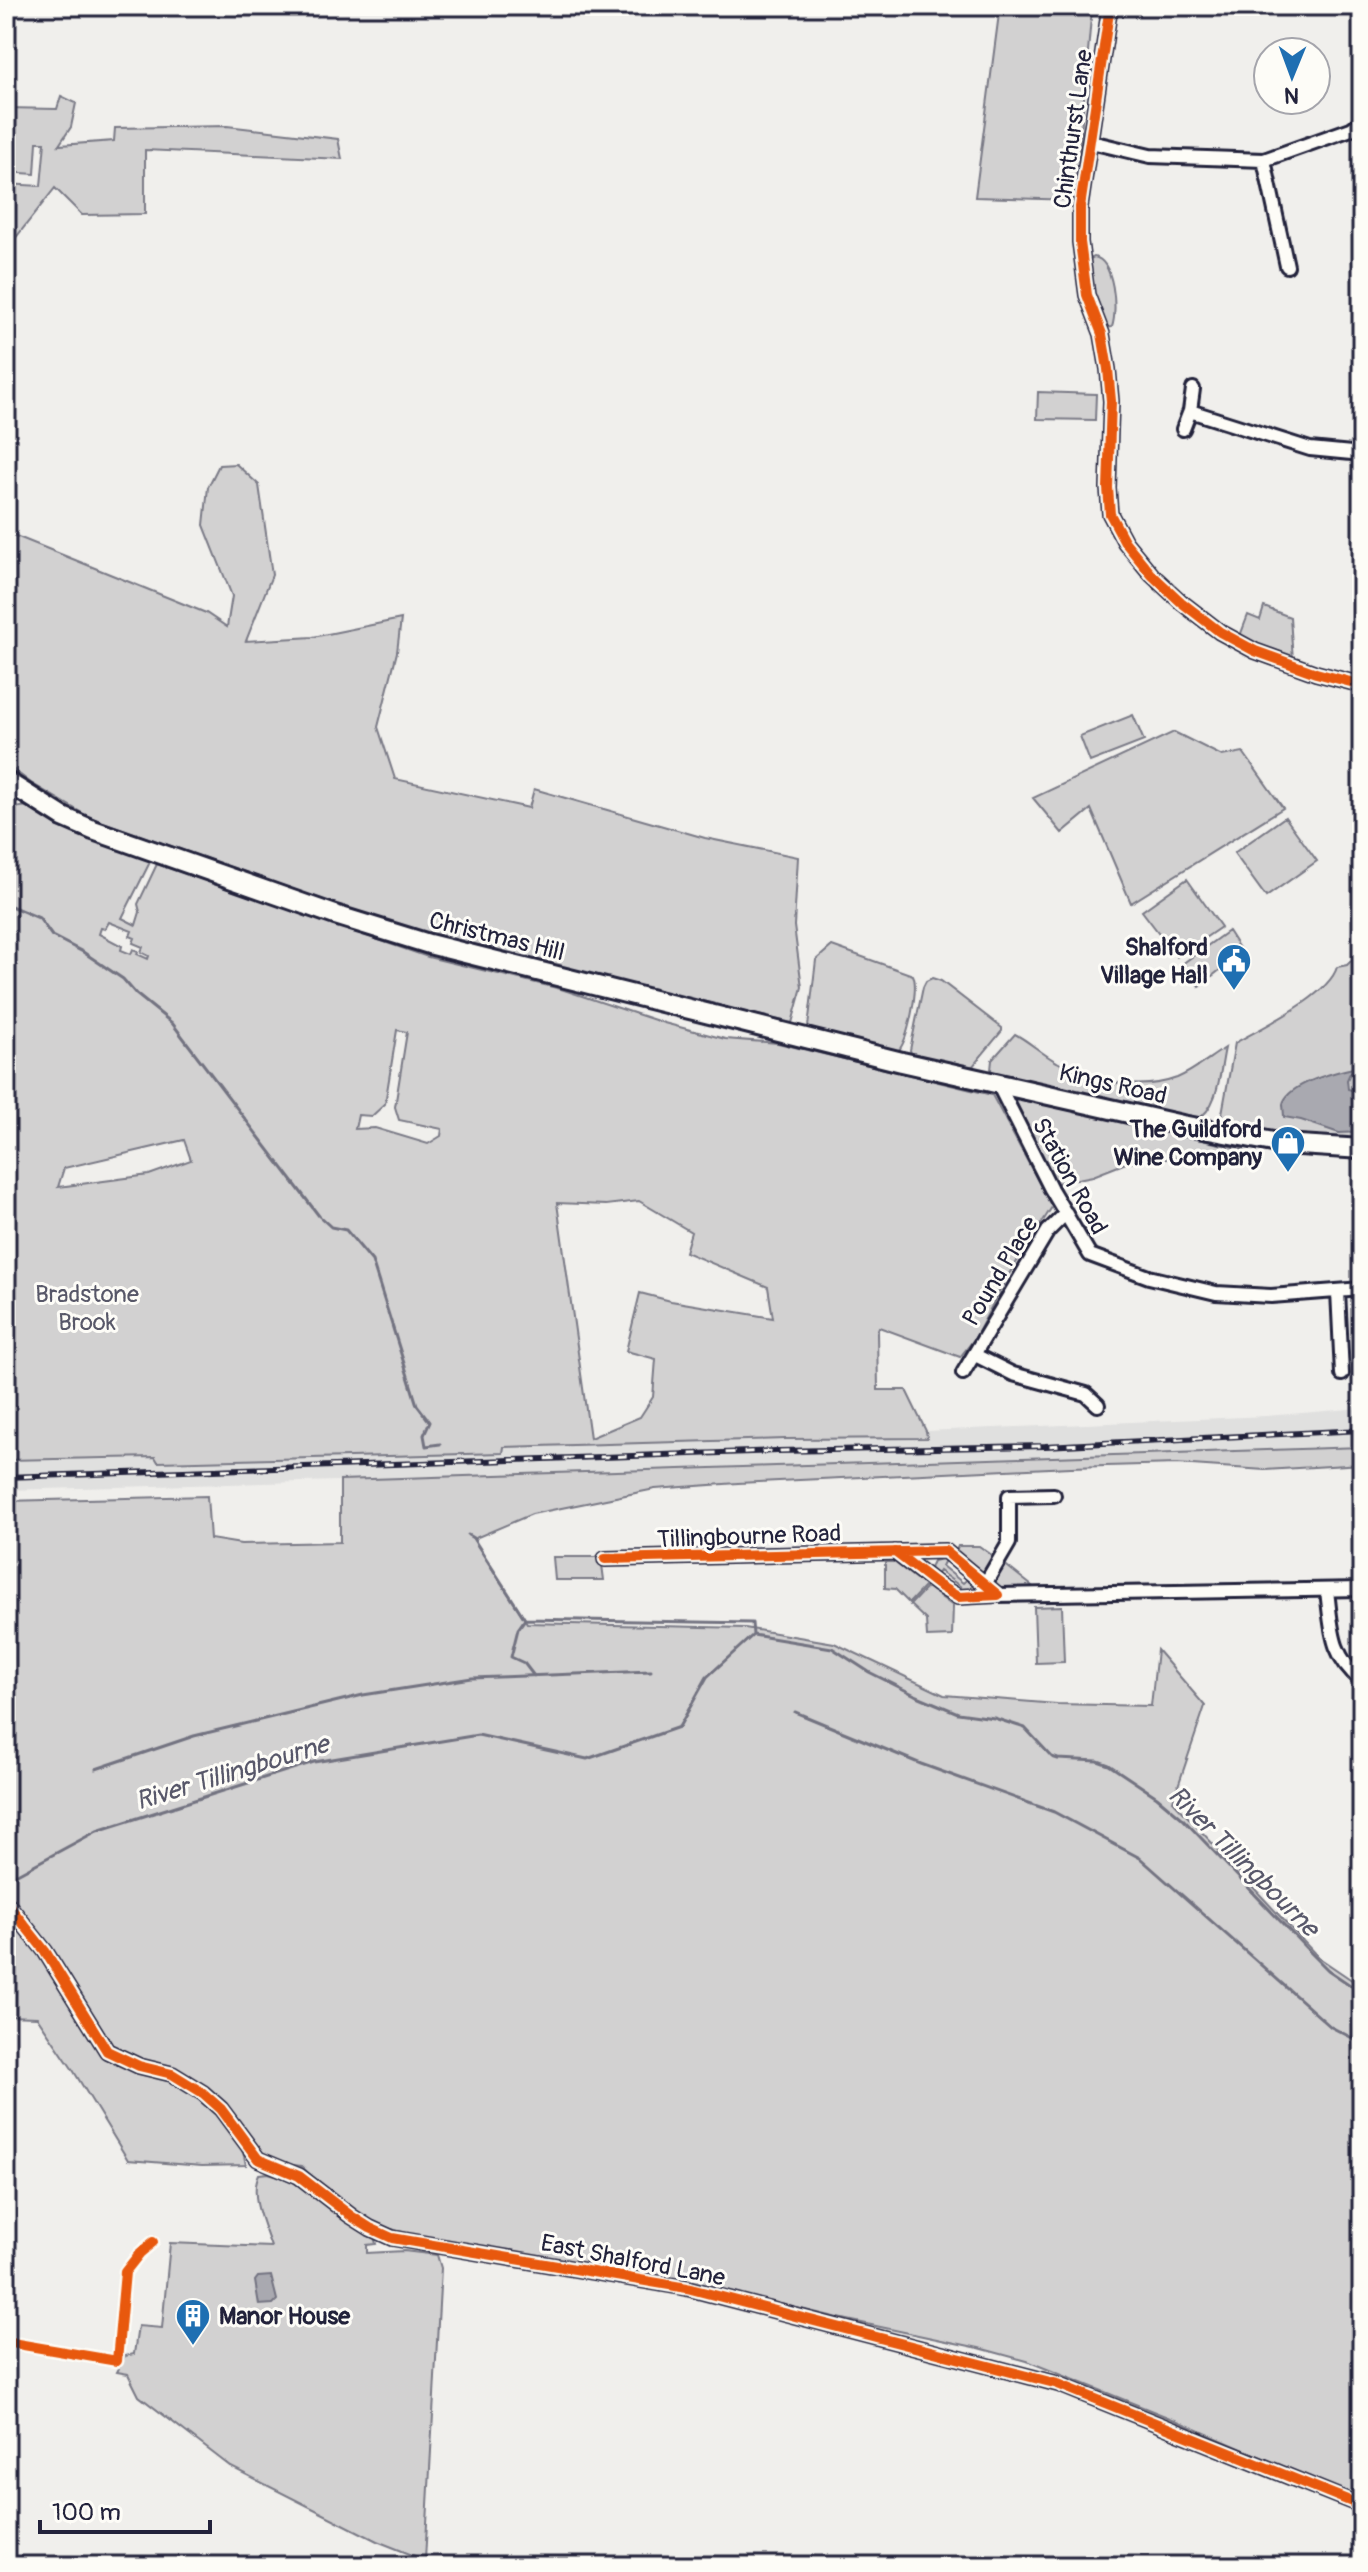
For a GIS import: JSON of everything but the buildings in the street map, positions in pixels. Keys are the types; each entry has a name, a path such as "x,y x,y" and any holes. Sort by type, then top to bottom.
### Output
{"main road":[{"name":"Christmas Hill","path":"6,781 63,817 93,830 412,940 902,1062 997,1082"},
{"name":"Kings Road","path":"997,1082 1252,1139 1309,1147 1362,1149"}],"street":[{"name":"Chinthurst Lane","path":"1110,6 1080,207 1080,242 1087,295 1102,334 1108,369 1111,401 1110,514 1125,542 1152,575 1220,632 1255,651 1316,673 1362,685"},
{"path":"1091,142 1150,156 1264,160 1351,129 1362,121"},
{"path":"1264,160 1287,266"},
{"path":"1183,429 1190,411 1193,389"},
{"path":"1190,411 1310,449 1362,454"},
{"name":"Station Road","path":"997,1082 1020,1131 1090,1255 1149,1277 1199,1290 1235,1295 1271,1296 1362,1289"},
{"name":"Pound Place","path":"963,1373 1048,1231 1066,1213"},
{"path":"1338,1291 1342,1374"},
{"path":"975,1355 1013,1374 1086,1394 1098,1405"},
{"path":"985,1584 1009,1543 1009,1496 1054,1495"},
{"name":"Tillingbourne Road","path":"605,1559 945,1551 998,1595"},
{"path":"895,1552 958,1597 1362,1589"},
{"path":"1327,1591 1333,1643 1350,1671 1362,1681"},
{"name":"East Shalford Lane","path":"6,1902 45,1951 107,2051 139,2066 172,2074 203,2093 221,2109 258,2159 299,2176 351,2216 381,2233 419,2244 687,2288 1058,2384 1362,2506"}],"shaded area":[{"path":"1362,1066 1362,1070 1350,1073 1347,1080 1348,1089 1362,1093 1362,1132 1339,1133 1284,1117 1283,1104 1295,1089 1317,1078"},
{"path":"1362,1408 1362,1464 1265,1470 1177,1464 1071,1467 655,1489 642,1470 6,1490 6,1460 155,1457 158,1462 503,1453 503,1447 926,1438 926,1431 1266,1416"},
{"path":"271,2276 277,2300 273,2304 259,2305 255,2281 258,2277"}],"green space":[{"path":"1000,6 1092,6 1075,200 975,197"},
{"path":"61,96 76,103 71,127 59,145 114,141 115,128 227,126 338,139 342,159 145,150 145,214 82,215 55,188 6,250 6,184 41,186 45,142 37,142 35,174 6,172 10,145 6,145 6,108 57,109"},
{"path":"1094,257 1106,267 1113,287 1112,327 1104,328 1099,323 1088,260"},
{"path":"1038,392 1096,394 1095,420 1037,419"},
{"path":"236,464 259,485 272,575 246,641 313,637 401,619 397,652 378,727 395,779 529,808 534,789 705,838 798,857 794,926 802,987 792,1023 459,944 397,926 89,817 31,783 6,764 6,532 206,613 227,627 232,596 204,525 208,487 219,465"},
{"path":"1264,607 1290,617 1293,660 1240,636 1248,615 1260,620"},
{"path":"1133,715 1144,741 1090,762 1080,736"},
{"path":"1174,732 1222,756 1243,752 1283,808 1131,903 1091,809 1062,833 1033,798"},
{"name":"Bradstone Brook","path":"28,806 71,831 151,860 122,918 136,925 140,912 138,904 157,864 428,957 561,989 664,1023 725,1039 778,1043 992,1095 1052,1207 1007,1277 975,1338 960,1357 879,1327 878,1390 906,1390 927,1438 504,1447 503,1453 158,1462 155,1457 6,1460 6,809","holes":["109,922 132,931 130,936 135,938 133,943 143,947 141,952 149,956 148,959 133,949 131,954 121,950 122,946 99,934 101,928 105,929","397,1030 407,1032 395,1107 399,1120 442,1129 441,1136 428,1144 375,1128 355,1129 358,1115 372,1116 385,1104","184,1140 191,1160 149,1175 58,1187 64,1168","639,1201 691,1232 685,1252 768,1287 773,1318 640,1293 626,1351 656,1359 653,1397 640,1417 590,1438 557,1203 606,1205"]},
{"path":"1285,817 1317,861 1266,897 1234,853"},
{"path":"1187,879 1221,927 1177,957 1142,911"},
{"path":"1228,931 1242,953 1199,986 1182,964"},
{"path":"832,946 913,975 915,991 912,1014 898,1051 812,1031 808,1027 816,960"},
{"path":"1362,950 1362,1140 1268,1134 1233,1126 1221,1119 1235,1043 1308,1000 1331,978 1337,967 1347,965"},
{"path":"932,978 941,981 1002,1028 973,1066 967,1068 911,1053 923,987"},
{"path":"1015,1034 1070,1069 1100,1080 1131,1084 1177,1078 1225,1048 1214,1098 1204,1115 1196,1120 994,1073 991,1070 992,1060"},
{"path":"1014,1098 1244,1151 1126,1163 1093,1176 1057,1183 1048,1177 1012,1106"},
{"path":"1362,1447 1362,1464 1265,1470 1177,1464 1071,1467 655,1489 532,1514 473,1539 527,1623 745,1628 834,1643 944,1695 1057,1704 1151,1706 1157,1650 1205,1706 1173,1801 1318,1957 1362,1987 1362,2501 1175,2420 1027,2361 663,2276 436,2241 380,2226 364,2218 301,2166 286,2164 265,2155 201,2097 235,2136 246,2165 202,2166 128,2160 37,2017 6,2016 6,1501 207,1496 210,1539 241,1544 340,1542 340,1480"},
{"path":"958,1546 979,1546 996,1558 985,1571 979,1572 955,1553"},
{"path":"553,1557 601,1557 604,1580 555,1580"},
{"path":"946,1558 942,1566 963,1583 970,1577 973,1584 969,1592 956,1594 961,1587 939,1571 934,1578 932,1576 933,1561"},
{"path":"885,1562 894,1562 925,1586 909,1603 895,1589 885,1588"},
{"path":"1003,1563 1036,1589 1006,1590 996,1585 994,1574"},
{"path":"927,1587 953,1606 952,1636 927,1637 926,1620 910,1605"},
{"path":"1062,1606 1064,1662 1036,1663 1034,1607"},
{"path":"268,2173 297,2184 374,2236 376,2244 367,2245 367,2253 404,2251 437,2255 441,2268 425,2560 377,2541 231,2467 139,2396 128,2374 117,2372 125,2356 134,2354 138,2326 162,2328 170,2243 271,2247 256,2191 259,2174"}],"waterway":[{"path":"6,904 39,918 52,936 123,979 136,994 172,1023 319,1216 331,1227 346,1230 372,1261 417,1405 430,1422 424,1435 426,1446 440,1444"},
{"path":"468,1535 473,1538 525,1619 752,1623 753,1635"},
{"path":"525,1619 518,1629 511,1657 524,1663 534,1676"},
{"name":"River Tillingbourne","path":"753,1635 832,1648 869,1672 958,1713 994,1718 1025,1728 1052,1757 1098,1761 1109,1765 1182,1818 1328,1970 1362,1993"},
{"name":"River Tillingbourne","path":"6,1880 97,1831 314,1762 478,1735 587,1759 679,1727 707,1677 753,1635"},
{"path":"96,1769 194,1736 363,1695 472,1678 651,1671"},
{"path":"795,1712 921,1764 1054,1812 1140,1858 1331,2027 1362,2043"}],"railway":[{"path":"6,1477 778,1451 1045,1446 1362,1430"}],"cycle path":[{"path":"1110,6 1080,207 1080,242 1087,295 1102,334 1108,369 1111,401 1110,514 1125,542 1152,575 1220,632 1255,651 1316,673 1362,685"},
{"path":"605,1559 945,1551 998,1595 958,1597 938,1585 895,1552"},
{"path":"6,1902 45,1951 107,2051 139,2066 172,2074 203,2093 221,2109 258,2159 299,2176 351,2216 392,2238 687,2288 1058,2384 1362,2506"},
{"path":"6,2342 117,2361 125,2272 153,2242"}],"place":[{"name":"Shalford Village Hall","path":"1234,992"},
{"name":"The Guildford Wine Company","path":"1288,1174"},
{"name":"Manor House","path":"193,2347"}]}
